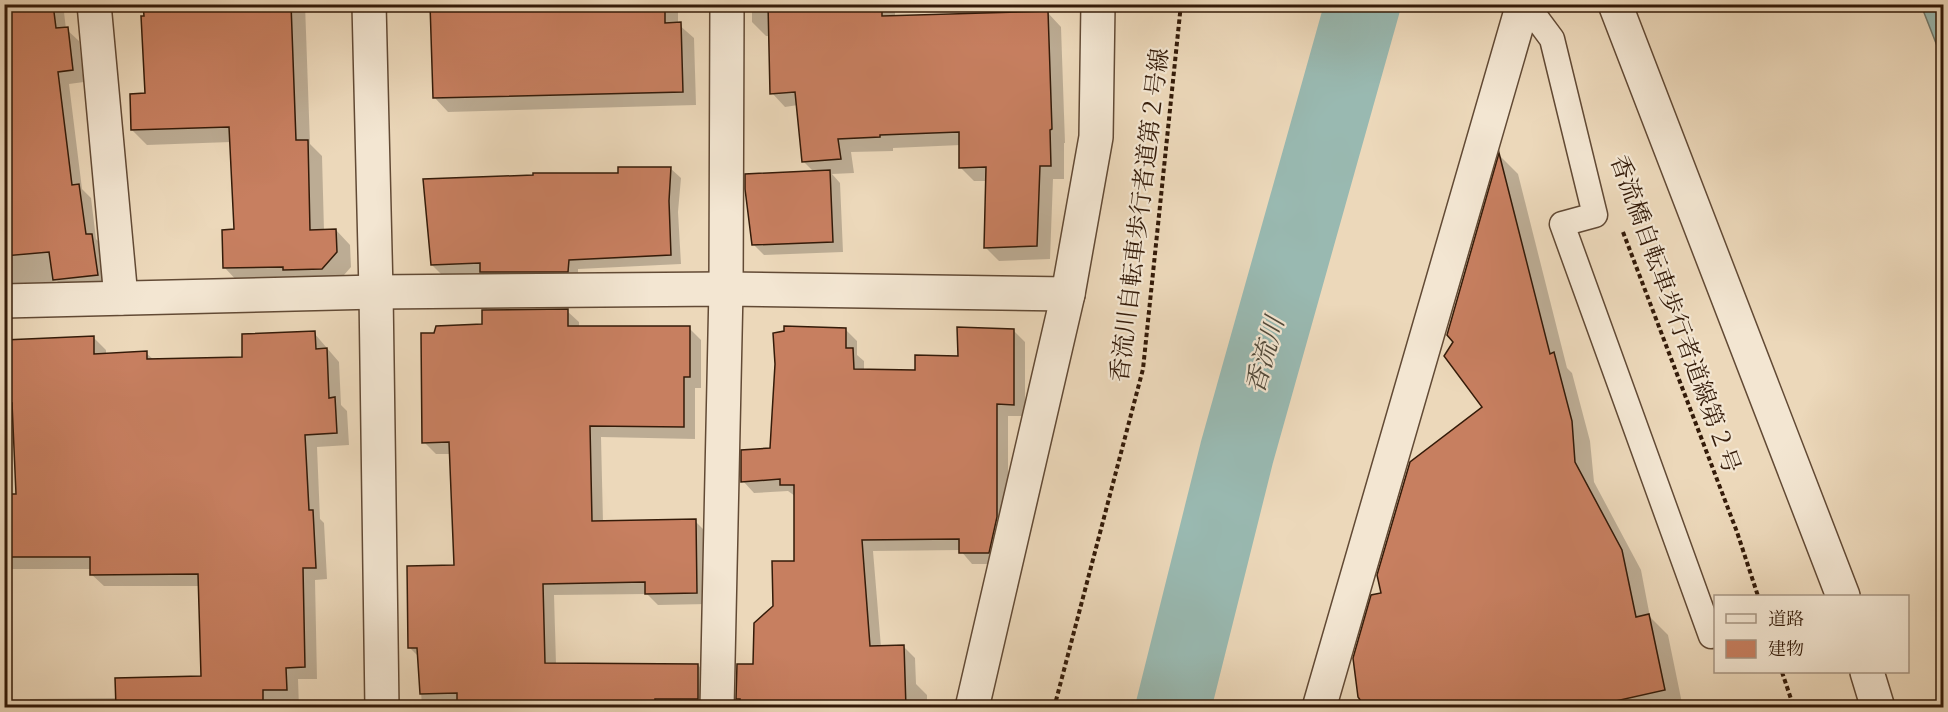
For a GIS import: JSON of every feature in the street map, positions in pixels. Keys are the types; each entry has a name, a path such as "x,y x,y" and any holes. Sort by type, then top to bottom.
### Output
{"street":[{"path":"94,4 121,298"},
{"path":"369,4 382,708"},
{"path":"717,708 726,289 727,4"},
{"path":"972,708 1068,294 1096,137 1098,4"},
{"path":"1319,708 1524,4"},
{"path":"1615,4 1842,595"},
{"path":"4,301 376,292 726,289 1068,294"},
{"path":"1867,673 1878,708"}],"lane":[{"path":"1524,4 1552,39 1595,215 1562,224 1711,636"}],"path":[{"name":"香流川自転車歩行者道第２号線","path":"1054,708 1143,369 1180,4"},
{"name":"香流橋自転車歩行者道線第２号","path":"1620,225 1737,532 1757,595"},
{"path":"1782,673 1794,708"}],"water":[{"path":"1921,5 1943,5 1943,61"}],"building":[{"path":"4,4 53,4 56,28 68,27 73,70 58,72 72,185 79,184 86,234 92,234 98,275 53,280 49,252 4,256"},
{"path":"143,4 291,4 296,140 308,140 310,230 336,229 337,252 322,269 223,268 222,230 234,229 229,127 131,130 130,94 145,93 141,16 144,16"},
{"path":"430,4 665,4 665,23 681,22 683,92 433,98"},
{"path":"768,4 882,4 882,16 1048,11 1051,166 1040,166 1037,246 984,248 986,167 959,168 959,132 838,139 841,159 802,162 795,92 770,94"},
{"path":"1499,153 1550,354 1554,352 1572,421 1575,462 1622,550 1636,617 1649,614 1665,690 1602,704 1603,708 1366,708 1358,697 1353,658 1371,595 1381,593 1377,575 1410,462 1482,407 1444,356 1453,342 1447,335"},
{"path":"618,167 671,167 669,201 671,255 569,260 568,272 480,272 480,263 431,265 423,179 533,175 533,173 618,173"},
{"path":"830,170 833,242 752,245 745,174"},
{"path":"568,309 568,326 690,326 690,377 684,377 684,427 590,426 592,521 696,519 697,593 645,594 645,582 543,584 545,663 698,664 698,699 655,699 655,703 650,703 650,708 457,708 457,693 420,694 417,648 408,648 407,566 454,565 449,442 422,443 421,333 434,333 436,326 482,324 482,310"},
{"path":"784,326 846,328 846,348 853,348 854,369 915,370 915,355 958,356 957,327 1014,329 1014,405 997,404 997,517 989,553 959,553 959,539 862,540 870,646 904,645 906,708 740,708 740,699 736,699 737,664 753,664 754,623 773,606 772,561 794,561 794,485 780,485 780,479 741,482 741,450 770,448 775,364 773,333 784,331"},
{"path":"315,331 316,349 327,348 329,398 335,397 337,433 305,435 309,510 313,510 316,568 303,568 305,667 286,668 287,690 263,690 263,708 116,708 115,678 201,676 198,574 90,575 90,557 4,557 4,494 16,494 12,403 4,403 4,340 94,336 94,354 147,351 147,359 242,357 242,334"}],"waterway":[{"name":"香流川","path":"1173,708 1237,452 1363,4"}]}
